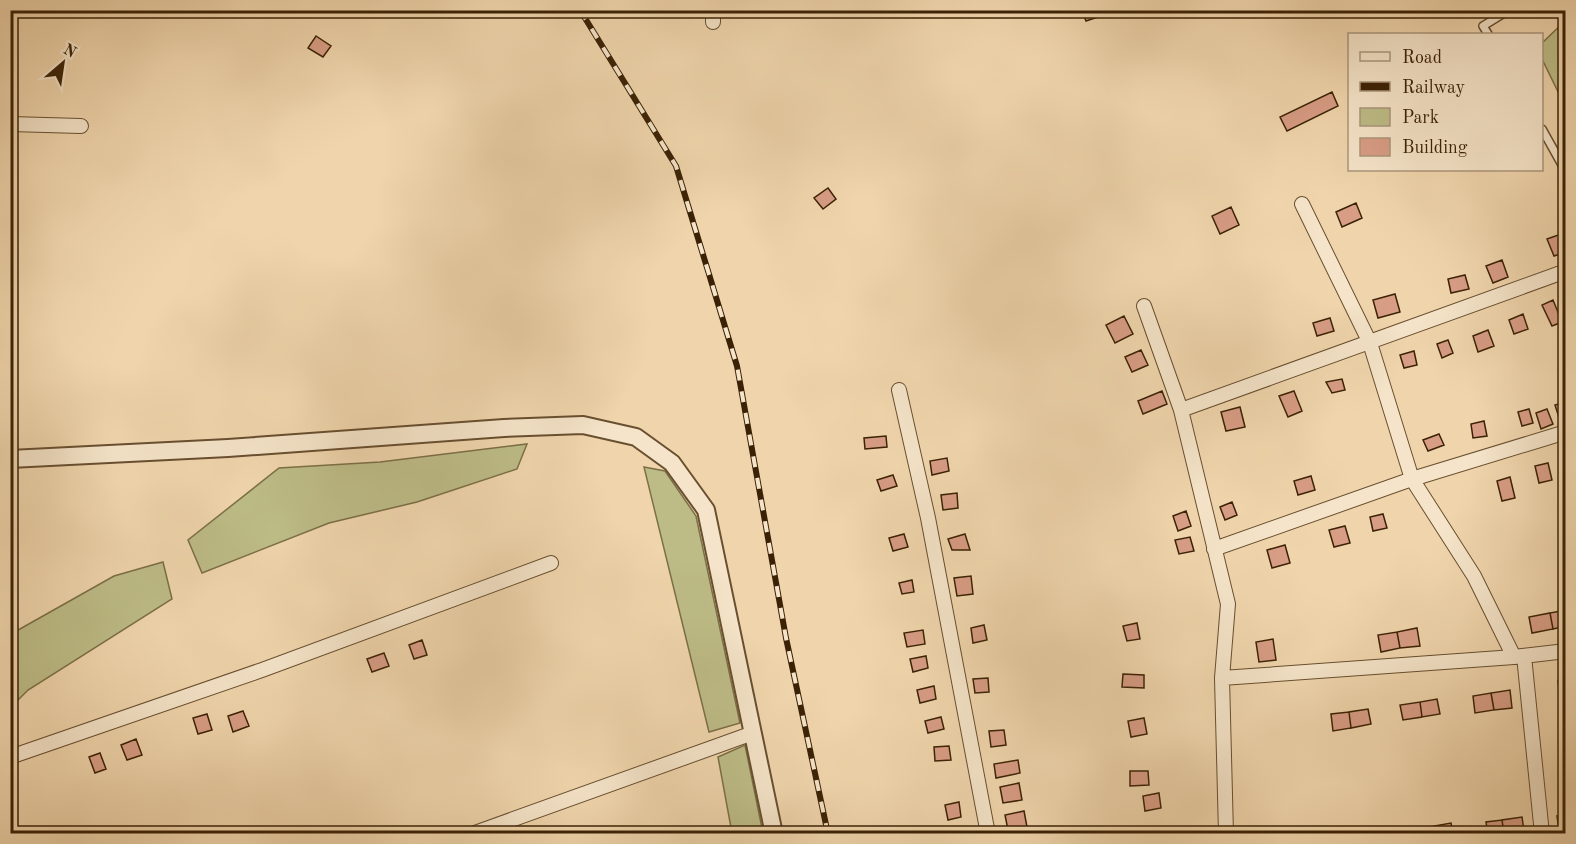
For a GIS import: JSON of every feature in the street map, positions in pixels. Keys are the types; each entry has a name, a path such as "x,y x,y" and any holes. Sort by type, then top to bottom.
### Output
{"street":[{"path":"10,124 81,126"},
{"path":"1302,204 1370,343 1412,479 1474,576 1519,657 1542,834"},
{"path":"1181,410 1566,271"},
{"path":"1144,306 1181,410 1228,604 1222,678 1226,834"},
{"path":"899,390 928,518 988,834"},
{"path":"10,459 228,448 504,428 583,425 636,437 672,463 706,510 774,834"},
{"path":"1214,549 1412,479 1566,432"},
{"path":"10,757 262,670 551,563"},
{"path":"1222,678 1519,657 1566,651"},
{"path":"472,834 753,733"}],"lane":[{"path":"1487,33 1483,27 1509,10"},
{"path":"1543,131 1566,172"}],"green space":[{"path":"1565,21 1565,106 1543,61 1543,42"},
{"path":"527,444 517,469 417,502 329,523 202,573 188,540 279,468 380,462"},
{"path":"644,467 665,471 696,516 740,723 709,732"},
{"path":"163,562 172,599 28,690 11,707 11,634 114,576"},
{"path":"745,745 763,833 732,833 718,757"}],"building":[{"path":"740,10 755,10 755,12 741,15"},
{"path":"1082,10 1099,10 1101,16 1086,21"},
{"path":"316,36 331,46 323,57 308,48"},
{"path":"1332,92 1338,106 1287,131 1280,117"},
{"path":"828,188 836,199 823,209 814,198"},
{"path":"1356,203 1362,218 1342,227 1336,212"},
{"path":"1231,207 1239,225 1220,234 1212,216"},
{"path":"1564,233 1566,252 1554,256 1547,239"},
{"path":"1502,260 1508,277 1493,283 1486,266"},
{"path":"1465,275 1469,289 1451,293 1448,279"},
{"path":"1395,294 1400,312 1378,318 1373,300"},
{"path":"1553,300 1562,322 1552,326 1542,305"},
{"path":"1523,314 1528,329 1514,334 1509,320"},
{"path":"1124,316 1133,334 1115,343 1106,325"},
{"path":"1330,318 1334,331 1317,336 1313,323"},
{"path":"1488,330 1494,346 1478,352 1473,336"},
{"path":"1448,340 1453,353 1442,358 1437,344"},
{"path":"1141,350 1148,365 1132,372 1125,357"},
{"path":"1414,351 1417,365 1404,368 1400,355"},
{"path":"1342,379 1345,390 1332,393 1326,382"},
{"path":"1162,391 1167,404 1143,414 1138,401"},
{"path":"1294,391 1302,411 1288,417 1279,396"},
{"path":"1566,402 1566,422 1561,424 1555,405"},
{"path":"1240,407 1245,427 1226,431 1221,412"},
{"path":"1529,409 1533,423 1522,426 1518,412"},
{"path":"1547,409 1553,424 1541,429 1536,413"},
{"path":"1484,421 1487,436 1473,438 1471,424"},
{"path":"1439,434 1444,445 1428,451 1423,440"},
{"path":"886,436 887,447 865,449 864,438"},
{"path":"947,458 949,471 932,475 930,461"},
{"path":"1548,463 1552,480 1539,483 1535,466"},
{"path":"893,475 897,486 881,491 877,480"},
{"path":"1311,476 1315,490 1298,495 1294,481"},
{"path":"1510,477 1515,498 1502,501 1497,481"},
{"path":"957,493 958,508 943,510 941,495"},
{"path":"1232,502 1237,515 1225,520 1220,507"},
{"path":"1186,511 1191,526 1178,531 1173,516"},
{"path":"1383,514 1387,528 1373,531 1370,517"},
{"path":"1345,526 1350,543 1334,547 1329,530"},
{"path":"904,534 908,547 893,551 889,538"},
{"path":"965,534 970,550 952,550 948,539"},
{"path":"1190,537 1194,551 1179,554 1175,540"},
{"path":"1285,545 1290,563 1272,568 1267,550"},
{"path":"971,576 973,594 957,596 954,578"},
{"path":"912,580 914,592 902,594 899,583"},
{"path":"1566,610 1566,626 1553,629 1550,613"},
{"path":"1550,613 1553,629 1532,633 1529,617"},
{"path":"1137,623 1140,639 1127,641 1123,626"},
{"path":"984,625 987,640 973,643 971,628"},
{"path":"1417,628 1420,646 1400,648 1397,632"},
{"path":"923,630 925,644 907,647 904,633"},
{"path":"1397,632 1400,648 1381,652 1378,635"},
{"path":"1273,639 1276,660 1259,662 1256,642"},
{"path":"422,640 427,655 414,659 409,645"},
{"path":"384,653 389,666 372,672 367,659"},
{"path":"926,656 928,668 913,672 910,659"},
{"path":"1123,674 1144,675 1144,688 1122,687"},
{"path":"988,678 989,692 975,693 973,679"},
{"path":"1566,680 1566,696 1560,696 1558,681"},
{"path":"934,686 936,699 920,703 917,690"},
{"path":"1510,690 1512,708 1494,710 1491,693"},
{"path":"1491,693 1494,710 1475,713 1473,696"},
{"path":"1437,699 1440,714 1422,717 1420,702"},
{"path":"1420,702 1422,717 1403,720 1400,705"},
{"path":"1368,709 1371,724 1351,728 1349,712"},
{"path":"243,711 249,726 233,732 228,716"},
{"path":"1349,712 1351,728 1333,731 1331,714"},
{"path":"207,714 212,730 198,734 193,718"},
{"path":"941,717 944,729 928,733 925,721"},
{"path":"1144,718 1147,734 1131,737 1128,721"},
{"path":"1004,730 1006,745 991,747 989,731"},
{"path":"136,739 142,755 127,760 121,745"},
{"path":"949,746 951,760 935,761 934,747"},
{"path":"100,753 106,769 95,773 89,757"},
{"path":"1018,760 1020,773 996,778 994,764"},
{"path":"1130,771 1148,771 1149,785 1130,786"},
{"path":"1019,783 1022,800 1003,803 1000,787"},
{"path":"1159,793 1161,808 1145,811 1143,796"},
{"path":"959,802 961,817 948,820 945,805"},
{"path":"1024,811 1027,827 1008,830 1005,815"},
{"path":"1566,815 1566,830 1559,831 1557,816"},
{"path":"1522,817 1524,831 1504,833 1502,820"},
{"path":"1502,820 1504,833 1488,834 1486,822"},
{"path":"1451,823 1453,834 1436,834 1434,826"},
{"path":"1434,826 1436,834 1419,834 1418,829"}],"railway":[{"path":"580,10 676,166 737,366 786,638 828,834"}]}
